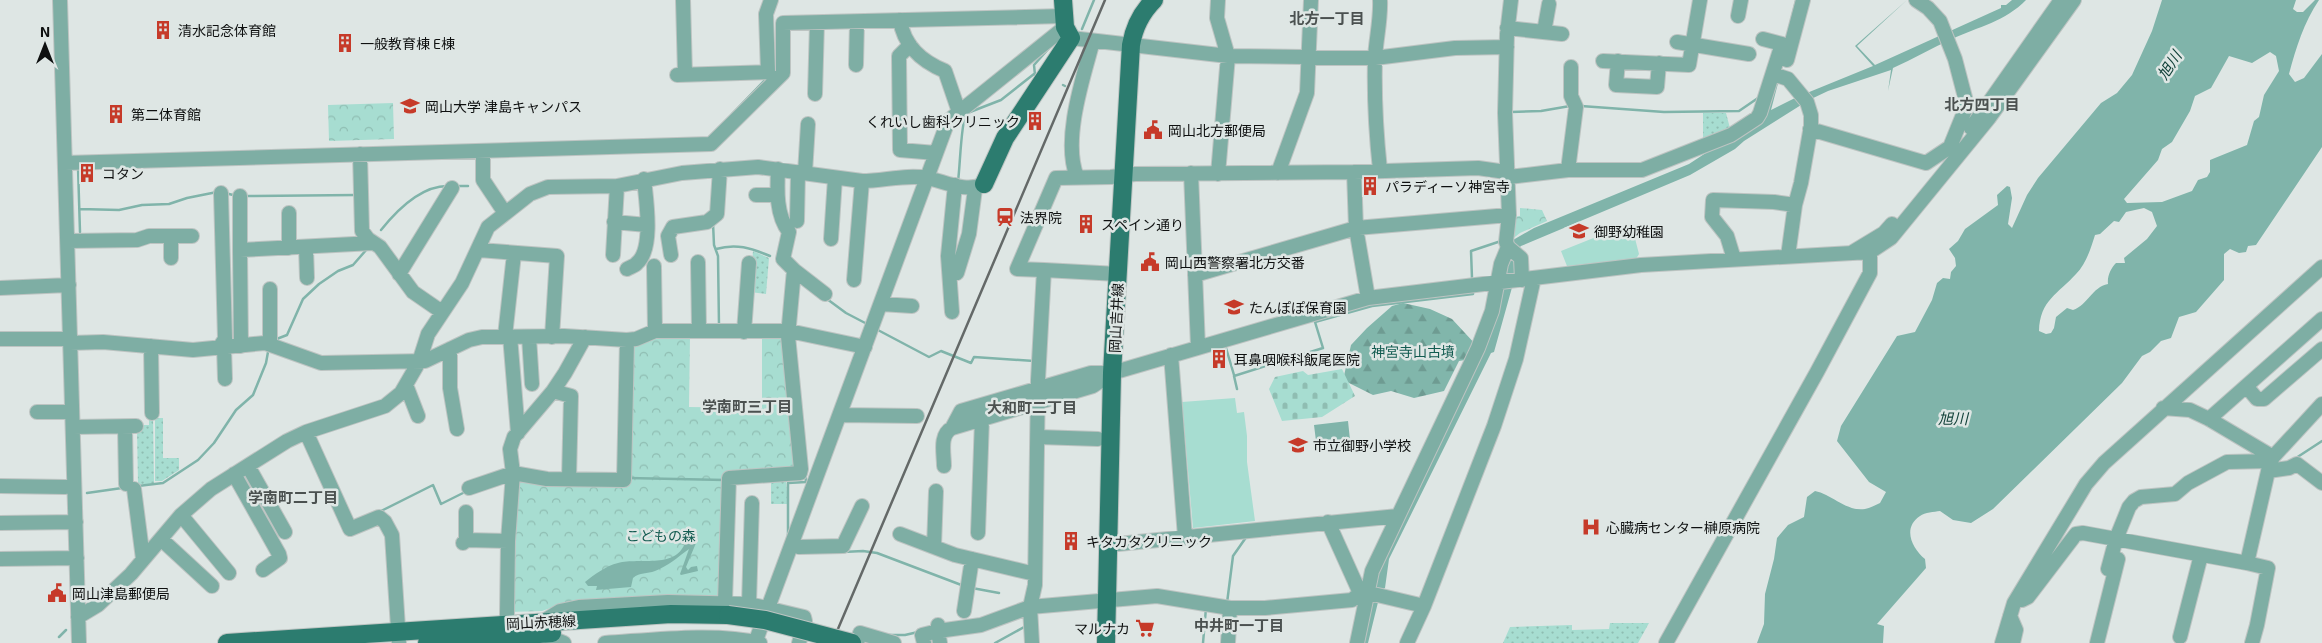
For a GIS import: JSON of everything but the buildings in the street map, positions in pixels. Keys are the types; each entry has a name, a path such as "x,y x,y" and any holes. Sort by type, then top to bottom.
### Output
{"main road":[{"name":"岡山吉井線","path":"1106,643 1112,373 1131,45 1139,20 1154,0"},
{"path":"980,186 1066,20"},
{"name":"岡山赤穂線","path":"427,643 671,614 727,615 765,620 852,643"},
{"name":"岡山赤穂線","path":"727,615 762,630 812,643"},
{"name":"岡山赤穂線","path":"227,643 503,635"}],"street":[{"path":"60,0 79,643"},
{"path":"683,0 681,74 768,72 766,14 771,0"},
{"path":"1218,0 1217,18 1228,56 1218,174"},
{"path":"1278,173 1306,99 1311,0"},
{"path":"1380,0 1375,58 1375,125 1380,170"},
{"path":"1407,643 1424,606 1481,464 1516,359 1514,281 1521,258 1506,242 1509,215 1507,174 1507,47 1511,0"},
{"path":"1603,61 1689,64 1700,0"},
{"path":"1738,16 1741,0"},
{"path":"1118,274 1017,269 1056,178 1478,168 1507,174 1568,170 1642,170 1731,134 1757,118 1778,75 1803,0"},
{"path":"1810,129 1926,163 1952,149 1968,105 1955,59 1940,21 1928,8 1916,0"},
{"path":"1850,253 1884,233 1952,149 2061,0"},
{"path":"952,428 960,411 990,412 1038,403 1092,386 1112,373 1368,298 1641,265 1870,252 1891,238 1989,118 2074,0"},
{"path":"1544,32 1549,4"},
{"path":"65,163 360,157 711,144 783,73 783,23 900,20 1066,20 1094,41 1228,56 1375,58 1455,48 1507,47"},
{"path":"900,20 904,37 913,51 932,66 945,71 959,112"},
{"path":"604,643 680,640 757,643 768,607 948,121 1066,20"},
{"path":"815,94 817,22"},
{"path":"856,65 857,22"},
{"path":"1508,28 1562,34"},
{"path":"1763,39 1782,44 1778,75"},
{"path":"1077,177 1072,166 1075,106 1094,41"},
{"path":"1677,42 1749,54"},
{"path":"910,45 899,56 900,150 936,152"},
{"path":"1618,61 1616,85 1657,87 1659,63"},
{"path":"1568,170 1576,105 1571,96 1571,67"},
{"path":"1778,75 1788,79 1810,108 1810,129 1801,183 1794,205 1788,256"},
{"path":"797,221 800,174 808,124"},
{"path":"483,153 483,180 505,212"},
{"path":"360,157 362,231 373,243 380,247 412,292 442,312"},
{"path":"78,617 98,605 163,541 211,489 307,435 385,406 408,388 428,334 462,283 479,250 488,227 505,212 539,189 617,186 644,179 720,173 758,167 778,172 835,178 879,181 911,177 927,178 954,185 980,186 958,273"},
{"path":"778,172 777,195 780,221 789,232 777,257 825,294"},
{"path":"1354,172 1356,228 1368,298"},
{"path":"671,254 668,236 673,226 707,222 717,214 720,173"},
{"path":"1191,174 1198,347"},
{"path":"832,239 835,178"},
{"path":"627,269 640,260 646,242 648,225 644,179"},
{"path":"854,280 862,180"},
{"path":"952,312 948,256 954,185"},
{"path":"612,255 617,186"},
{"path":"399,274 452,188"},
{"path":"221,193 225,340 221,348 225,379"},
{"path":"756,195 777,195"},
{"path":"240,196 241,346"},
{"path":"1734,259 1727,236 1712,217 1713,200 1774,202 1794,205"},
{"path":"289,212 289,248"},
{"path":"1195,276 1356,228 1509,215"},
{"path":"614,222 648,225"},
{"path":"68,241 137,240 149,236 192,236"},
{"path":"171,236 171,258"},
{"path":"240,250 373,243"},
{"path":"306,247 307,278"},
{"path":"479,250 557,256 552,337"},
{"path":"1512,250 1502,264 1514,281"},
{"path":"1666,643 1817,372 1870,272 1870,252"},
{"path":"514,254 509,338 518,433"},
{"path":"698,262 699,331"},
{"path":"744,332 749,263"},
{"path":"654,266 655,331"},
{"path":"2002,643 2012,609 2086,484 2104,462 2322,267"},
{"path":"794,270 789,334 801,470 800,473 729,478 727,615 749,604 804,616 805,621 799,643"},
{"path":"1032,643 1030,607 1035,574 1038,388 1044,270"},
{"path":"1357,643 1371,594 1372,571 1475,355 1492,311 1514,281"},
{"path":"0,288 69,285"},
{"path":"270,289 270,344"},
{"path":"881,304 912,306"},
{"path":"2209,419 2322,319"},
{"path":"0,339 103,342 193,350 259,343 270,344 321,364 425,361 482,337 529,339 552,337 627,343 655,331 789,334 865,347"},
{"path":"529,339 532,384"},
{"path":"503,635 513,473 510,449 514,437 553,391 584,340"},
{"path":"469,488 513,473 547,479 624,478 627,343"},
{"path":"151,346 152,413"},
{"path":"2246,386 2257,399 2264,399 2322,349"},
{"path":"450,352 450,388 457,429"},
{"path":"1171,355 1185,537"},
{"path":"944,466 944,437 947,430 990,412 1038,388 1091,373 1112,373"},
{"path":"408,388 418,416"},
{"path":"553,391 571,396 569,478"},
{"path":"2247,563 2270,464 2322,404"},
{"path":"2163,408 2190,410 2209,419 2270,464"},
{"path":"37,412 72,412"},
{"path":"978,533 990,412"},
{"path":"840,415 917,416"},
{"path":"72,427 130,426 130,487 143,559"},
{"path":"307,435 350,529 379,517 386,522 392,535 399,637"},
{"path":"1038,437 1098,439"},
{"path":"2097,643 2120,540 2129,507 2134,501 2141,498 2175,494 2188,483 2227,462 2295,466 2322,483"},
{"path":"249,469 285,532"},
{"path":"235,477 282,562 264,570"},
{"path":"0,486 65,487 74,485"},
{"path":"934,547 936,491"},
{"path":"749,604 752,503"},
{"path":"792,544 799,547 843,546 862,506"},
{"path":"466,512 464,542 508,541"},
{"path":"1108,545 1398,516"},
{"path":"183,518 229,573"},
{"path":"0,523 76,522"},
{"path":"1328,522 1371,594"},
{"path":"2012,609 2028,597 2076,534 2083,533 2268,568 2252,643"},
{"path":"900,534 972,559 1035,574"},
{"path":"2108,569 2120,540"},
{"path":"163,541 212,586"},
{"path":"2180,637 2201,555"},
{"path":"0,559 77,558"},
{"path":"964,611 966,586 972,559"},
{"path":"924,643 922,635 981,625 1030,607 1162,596 1230,608 1265,608 1352,600 1371,594 1424,606"},
{"path":"1228,643 1230,608"},
{"path":"2012,609 2016,630 2013,643"},
{"path":"541,628 564,643"},
{"path":"858,643 860,633 894,643"}],"green space":[{"path":"393,103 394,139 329,141 328,105"},
{"path":"1703,113 1726,113 1731,132 1703,142"},
{"path":"1520,208 1542,210 1547,221 1520,233 1511,240 1512,217 1520,216"},
{"path":"1631,223 1639,254 1636,259 1567,266 1561,251"},
{"path":"753,251 769,258 766,294 750,292"},
{"name":"神宮寺山古墳","path":"1403,303 1430,309 1452,319 1477,346 1471,359 1459,361 1444,391 1414,398 1391,391 1373,395 1343,380 1351,345 1392,306"},
{"name":"こどもの森","path":"762,336 781,336 786,339 798,468 726,474 721,596 565,603 542,611 509,612 515,478 628,483 631,346 658,337 690,337 689,407 762,408"},
{"path":"1342,369 1355,396 1322,417 1282,421 1269,389 1275,377 1303,371 1308,375"},
{"path":"1235,398 1237,413 1244,412 1247,436 1247,462 1255,521 1193,528 1182,402"},
{"path":"149,415 153,415 154,484 138,484 137,429 141,425 149,425"},
{"path":"155,418 163,418 163,458 179,458 179,470 162,481 155,481"},
{"path":"771,479 786,480 788,504 771,504"},
{"path":"1610,623 1649,623 1638,643 1503,643 1510,627 1572,625 1572,630 1609,629"}],"water":[{"path":"1795,0 1800,0 1771,110 1797,97 1873,66 1855,46 1907,0 1857,46 1875,65 2001,8 2001,5 2006,5 2012,0 2026,0 2001,18 1952,39 1893,68 1888,91 1891,70 1828,91 1809,100 1744,141 1735,149 1690,175 1521,246 1518,249 1518,266 1494,352 1491,353 1389,559 1385,588 1381,590 1368,643 1360,643 1375,578 1462,391 1513,240 1534,228 1689,164 1756,120 1778,68"},
{"name":"旭川","path":"2162,0 2296,0 2293,9 2297,12 2303,12 2315,0 2319,0 2301,36 2289,74 2295,82 2304,78 2322,54 2322,147 2256,245 2248,246 2246,252 2239,253 2230,249 2224,254 2224,280 2196,312 2179,317 2171,338 2161,341 2150,352 2142,356 2122,383 1993,509 1971,523 1953,520 1940,511 1924,514 1915,521 1911,526 1911,538 1916,549 1925,559 1926,568 1877,624 1884,626 1883,643 1757,643 1764,624 1765,594 1777,538 1788,525 1804,517 1807,497 1815,491 1852,508 1865,509 1880,503 1886,492 1869,482 1837,441 1841,426 1897,336 1915,332 1932,300 1937,283 1943,278 1950,279 1951,272 1956,266 1955,258 1949,249 1958,241 1965,229 1998,205 1997,195 2007,186 2010,187 2012,198 2008,224 2012,228 2027,195 2038,178 2101,103 2117,93 2132,75 2152,31","holes":["2270,52 2276,56 2279,71 2264,95 2259,117 2254,121 2247,145 2210,160 2210,172 2207,177 2198,180 2192,191 2162,202 2127,203 2124,199 2158,160 2162,149 2172,142 2190,111 2195,96 2211,88 2229,56 2252,63","2144,208 2152,212 2157,226 2147,239 2124,258 2125,263 2116,263 2114,265 2109,275 2108,284 2098,289 2078,308 2073,310 2067,308 2056,317 2051,333 2046,334 2039,331 2040,320 2046,305 2083,266 2095,235 2100,234 2114,221 2119,222 2126,212"]},
{"path":"1348,421 1350,440 1321,443 1320,440 1316,441 1314,425"},
{"path":"686,540 696,543 686,567 688,570 691,567 697,566 698,571 680,574 689,549 660,569 636,576 633,578 631,587 596,590 597,586 588,586 585,582 614,564 667,559 682,549"}],"waterway":[{"path":"1082,29 1094,0"},
{"path":"1035,75 1034,65 1050,47"},
{"path":"970,112 1001,100 1034,74"},
{"path":"732,114 768,77"},
{"path":"1581,106 1664,112 1739,111 1758,98"},
{"path":"1511,112 1541,111 1570,106"},
{"path":"958,181 962,135 966,115"},
{"path":"78,167 80,232"},
{"path":"381,230 402,207 419,194 439,187 449,186"},
{"path":"457,186 468,186"},
{"path":"80,209 119,210 142,205 169,204 217,192"},
{"path":"225,193 237,196"},
{"path":"245,196 356,195"},
{"path":"713,223 714,245 718,256 719,326"},
{"path":"1472,278 1471,251 1498,242"},
{"path":"716,249 737,246 770,256"},
{"path":"274,340 287,335 303,299 319,284 338,271 353,265 367,249"},
{"path":"1237,389 1234,376 1323,348 1315,322 1372,306 1473,294 1473,292"},
{"path":"827,299 846,313 869,325"},
{"path":"876,329 929,357 941,351 971,363 974,357 1034,361"},
{"path":"1226,348 1234,375"},
{"path":"138,486 163,483 198,460 214,443 236,410 253,395 266,363 268,352"},
{"path":"2296,458 2322,441"},
{"path":"788,535 788,483 806,482 805,474"},
{"path":"628,478 725,480"},
{"path":"381,511 433,485 441,504 465,492"},
{"path":"87,493 122,488"},
{"path":"1227,603 1233,556 1247,536"},
{"path":"843,552 863,551 877,553 964,586"},
{"path":"972,588 999,593"},
{"path":"1203,643 1206,608"},
{"path":"995,643 1026,626"},
{"path":"59,637 66,630"},
{"path":"889,635 905,635 918,632"}],"railway":[{"path":"832,643 1105,0"}],"place":[{"name":"清水記念体育館","path":"163,30"},
{"name":"一般教育棟 E棟","path":"345,43"},
{"name":"岡山大学 津島キャンパス","path":"410,106"},
{"name":"第二体育館","path":"116,114"},
{"name":"くれいし歯科クリニック","path":"1035,121"},
{"name":"岡山北方郵便局","path":"1153,130"},
{"name":"コタン","path":"87,173"},
{"name":"パラディーソ神宮寺","path":"1370,186"},
{"name":"法界院","path":"1005,217"},
{"name":"スペイン通り","path":"1086,224"},
{"name":"御野幼稚園","path":"1579,231"},
{"name":"岡山西警察署北方交番","path":"1150,262"},
{"name":"たんぽぽ保育園","path":"1234,307"},
{"name":"耳鼻咽喉科飯尾医院","path":"1219,359"},
{"name":"市立御野小学校","path":"1298,445"},
{"name":"心臓病センター榊原病院","path":"1591,527"},
{"name":"キタカタクリニック","path":"1071,541"},
{"name":"岡山津島郵便局","path":"57,593"},
{"name":"マルナカ","path":"1145,628"}],"district":[{"name":"北方一丁目","path":"1327,18"},
{"name":"北方四丁目","path":"1982,104"},
{"name":"学南町三丁目","path":"747,406"},
{"name":"大和町二丁目","path":"1032,407"},
{"name":"学南町二丁目","path":"293,497"},
{"name":"中井町一丁目","path":"1239,625"}]}
